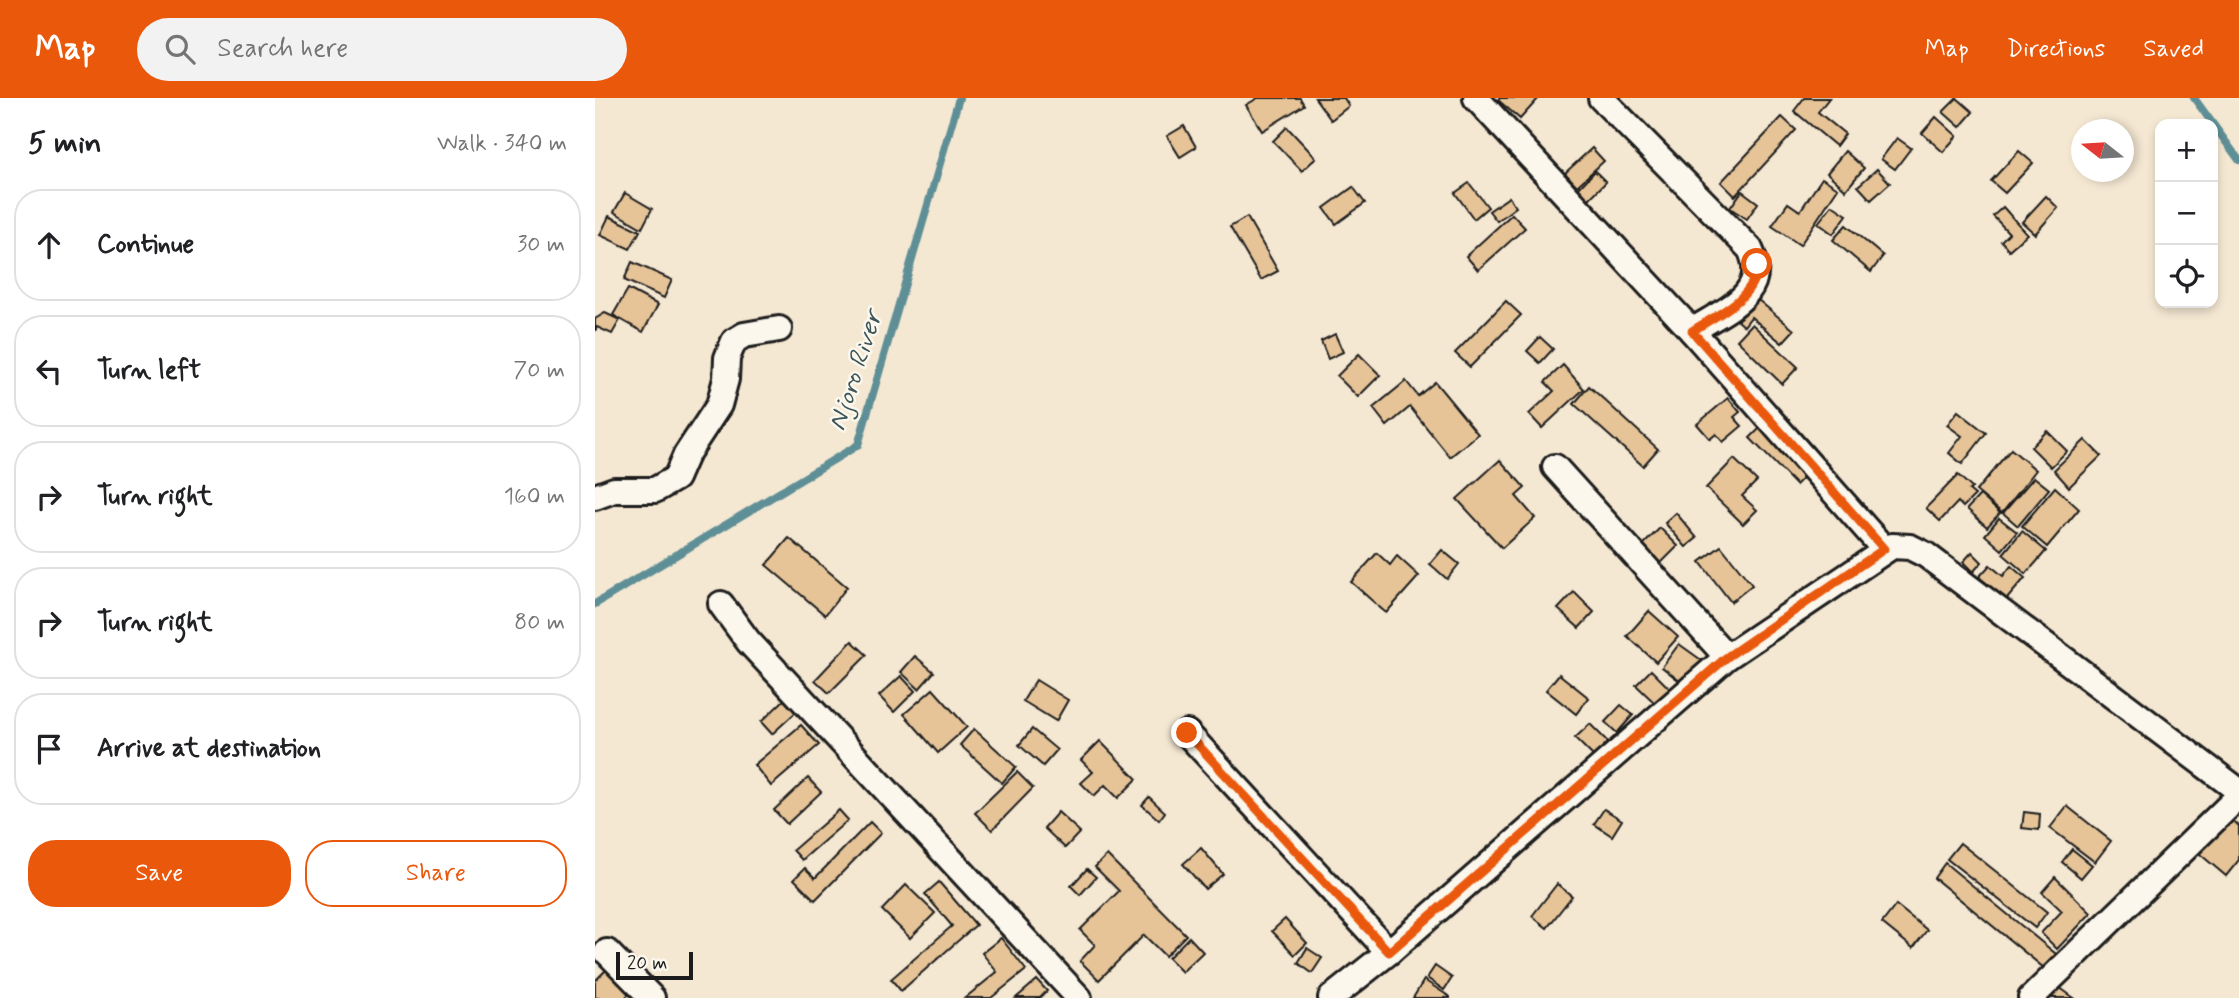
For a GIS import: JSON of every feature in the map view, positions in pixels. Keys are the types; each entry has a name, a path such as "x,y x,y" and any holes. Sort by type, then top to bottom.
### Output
{"street":[{"path":"1476,98 1692,331 1884,549"},
{"path":"1601,98 1750,249 1757,264 1757,279 1744,297 1692,331"},
{"path":"595,498 614,491 655,490 676,478 686,454 719,405 726,379 727,358 734,341 744,335 779,329"},
{"path":"1555,467 1727,657"},
{"path":"1331,998 1389,952 1727,657 1884,549 1910,547 1926,555 2239,790"},
{"path":"721,604 748,640 1079,998"},
{"path":"1187,733 1389,952"},
{"path":"2031,998 2239,796"},
{"path":"607,952 652,998"}],"building":[{"path":"1258,98 1300,98 1304,105 1262,131 1246,105"},
{"path":"1315,98 1344,98 1349,106 1331,120"},
{"path":"1539,98 1520,119 1498,100"},
{"path":"1804,98 1829,98 1818,112 1845,134 1836,146 1794,111"},
{"path":"1957,98 1973,112 1960,127 1943,112"},
{"path":"1782,117 1796,130 1735,196 1721,182"},
{"path":"1936,117 1957,136 1943,152 1922,133"},
{"path":"1184,126 1196,147 1180,157 1167,136"},
{"path":"1287,127 1316,158 1302,171 1273,141"},
{"path":"1897,138 1911,148 1895,169 1881,159"},
{"path":"1592,148 1604,161 1577,186 1565,173"},
{"path":"1845,151 1864,168 1846,190 1827,173"},
{"path":"2019,151 2033,163 2005,193 1991,181"},
{"path":"1877,169 1890,183 1871,200 1858,186"},
{"path":"1595,171 1606,182 1587,201 1576,191"},
{"path":"1822,178 1838,188 1800,245 1772,226 1788,203 1800,211"},
{"path":"1469,183 1488,207 1474,219 1455,193"},
{"path":"1353,187 1365,203 1336,224 1324,208"},
{"path":"1742,191 1758,203 1747,219 1730,208"},
{"path":"625,193 652,209 642,228 614,212"},
{"path":"2046,196 2058,208 2035,234 2022,222"},
{"path":"1509,197 1516,207 1497,221 1489,211"},
{"path":"1832,205 1847,215 1833,234 1818,223"},
{"path":"2003,207 2027,234 2009,250 2001,241 2009,233 1993,216"},
{"path":"1512,214 1525,228 1478,270 1466,256"},
{"path":"609,216 640,231 630,249 600,235"},
{"path":"1247,217 1278,271 1261,280 1230,227"},
{"path":"1846,225 1883,256 1871,272 1833,240"},
{"path":"632,262 672,280 664,298 624,280"},
{"path":"628,289 658,305 643,332 613,315"},
{"path":"1751,294 1794,330 1782,343 1751,317 1744,326 1732,316"},
{"path":"1506,301 1521,315 1470,367 1455,353"},
{"path":"605,313 620,320 612,334 597,327 595,331 595,319"},
{"path":"1752,324 1798,367 1782,384 1737,340"},
{"path":"1335,334 1343,352 1328,359 1321,341"},
{"path":"1540,337 1553,349 1540,363 1527,351"},
{"path":"1359,354 1380,375 1358,397 1337,376"},
{"path":"1563,365 1584,389 1542,428 1529,414 1554,391 1545,382"},
{"path":"1406,381 1418,396 1435,382 1478,434 1450,457 1410,407 1387,426 1373,408"},
{"path":"1589,386 1658,449 1643,466 1574,404"},
{"path":"1728,398 1740,412 1734,417 1742,426 1723,442 1716,434 1710,439 1697,424"},
{"path":"1958,411 1986,433 1962,464 1949,453 1962,436 1947,425"},
{"path":"1765,423 1811,470 1796,485 1750,438"},
{"path":"2047,431 2067,451 2051,467 2031,447"},
{"path":"2085,440 2101,456 2069,487 2054,470"},
{"path":"2011,449 2036,470 2002,513 1976,491"},
{"path":"1734,459 1757,481 1742,496 1757,510 1743,524 1706,488"},
{"path":"1500,460 1525,488 1516,496 1535,518 1502,548 1457,499"},
{"path":"1958,475 1972,488 1969,490 1975,495 1963,507 1958,502 1940,521 1926,508"},
{"path":"2034,477 2049,489 2018,526 2003,513"},
{"path":"2055,487 2079,509 2047,547 2022,526"},
{"path":"1980,495 2000,513 1987,527 1967,509"},
{"path":"1676,513 1697,538 1686,547 1665,523"},
{"path":"1999,518 2017,532 2002,550 1985,535"},
{"path":"1660,528 1678,546 1659,565 1641,547"},
{"path":"2022,531 2046,551 2026,574 2003,554"},
{"path":"789,538 847,587 825,615 766,565"},
{"path":"1721,546 1752,585 1731,602 1700,562"},
{"path":"1442,550 1459,564 1447,579 1430,564"},
{"path":"1972,552 1982,562 1973,572 1963,562"},
{"path":"1377,553 1390,565 1397,556 1419,576 1386,613 1351,582"},
{"path":"1990,565 2003,576 2011,566 2025,578 2006,600 1979,577"},
{"path":"1574,592 1594,612 1579,628 1558,609"},
{"path":"1649,611 1678,637 1656,662 1627,636"},
{"path":"852,641 867,655 829,693 815,680"},
{"path":"1679,644 1704,662 1686,686 1662,667"},
{"path":"915,656 934,672 919,689 901,672"},
{"path":"1651,670 1672,691 1658,706 1636,685"},
{"path":"1559,674 1589,698 1576,714 1546,690"},
{"path":"901,676 915,691 894,712 879,696"},
{"path":"1036,680 1068,700 1056,721 1023,701"},
{"path":"933,689 967,727 938,753 904,714"},
{"path":"785,699 796,712 772,734 761,722"},
{"path":"1621,705 1633,715 1617,733 1605,722"},
{"path":"1590,724 1613,747 1599,762 1575,738"},
{"path":"801,725 819,745 771,786 754,765"},
{"path":"974,729 1016,767 1002,783 960,745"},
{"path":"1032,729 1057,750 1043,766 1019,745"},
{"path":"1100,741 1137,779 1118,798 1105,785 1094,796 1081,783 1093,772 1081,760"},
{"path":"1017,772 1033,788 992,830 975,813"},
{"path":"808,778 821,792 787,824 774,810"},
{"path":"1149,797 1165,812 1159,820 1142,805"},
{"path":"2067,806 2111,841 2095,862 2050,828"},
{"path":"1604,809 1622,820 1612,836 1594,824"},
{"path":"839,810 848,820 802,860 793,850"},
{"path":"1058,812 1080,832 1065,848 1044,828"},
{"path":"2024,812 2040,814 2039,830 2022,828"},
{"path":"2226,814 2239,826 2239,860 2226,876 2195,850"},
{"path":"870,822 881,833 815,900 794,879 805,868 815,878"},
{"path":"1960,843 2047,912 2035,928 1947,859"},
{"path":"1201,848 1223,874 1205,889 1183,864"},
{"path":"2072,849 2092,865 2081,878 2062,862"},
{"path":"1107,855 1186,935 1165,956 1144,935 1099,980 1080,961 1095,945 1080,930 1119,891 1095,867"},
{"path":"1945,863 2056,954 2044,968 1934,878"},
{"path":"1087,869 1096,877 1080,895 1071,886"},
{"path":"2055,877 2091,913 2057,949 2041,933 2062,911 2042,892"},
{"path":"939,882 976,925 901,991 891,979 952,926 925,894"},
{"path":"1557,884 1572,896 1547,928 1532,916"},
{"path":"906,885 935,913 910,938 882,910"},
{"path":"1896,905 1927,930 1913,948 1882,923"},
{"path":"1285,919 1307,943 1295,955 1272,931"},
{"path":"1189,937 1203,952 1182,972 1168,958"},
{"path":"1001,938 1026,970 991,998 965,998 997,972 982,953"},
{"path":"1307,948 1322,958 1312,973 1298,963"},
{"path":"1435,966 1452,978 1444,990 1427,978"},
{"path":"606,970 630,993 625,998 595,998 595,981"},
{"path":"1037,980 1047,991 1040,998 1016,998"},
{"path":"1424,980 1450,997 1450,998 1413,998"},
{"path":"2052,982 2074,998 2040,998"}],"waterway":[{"name":"Njoro River","path":"595,604 858,445 959,98"},
{"name":"Njoro River","path":"2194,98 2239,160"}],"route":[{"path":"1187,733 1389,952 1727,657 1884,549 1692,331 1744,297 1757,279 1757,264"}]}
